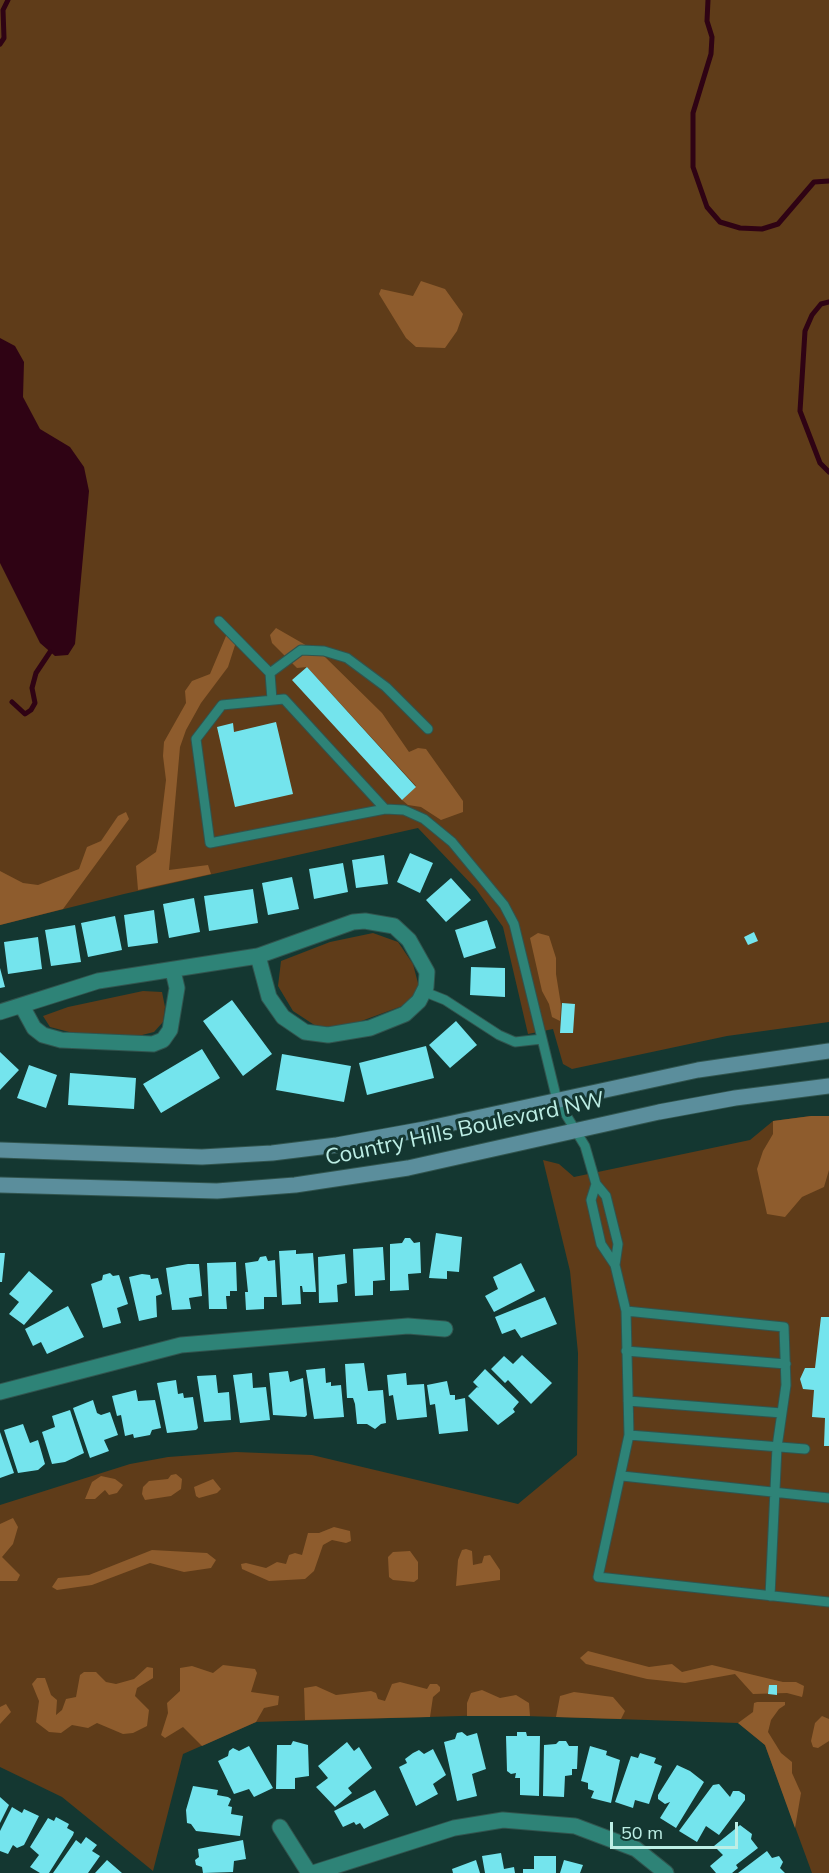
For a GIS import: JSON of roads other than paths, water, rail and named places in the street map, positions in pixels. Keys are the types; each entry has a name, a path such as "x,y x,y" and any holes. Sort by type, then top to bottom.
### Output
{"main road":[{"name":"Country Hills Boulevard NW","path":"0,1150 202,1157 272,1153 337,1145 425,1129 698,1070 829,1051"},
{"name":"Country Hills Boulevard NW","path":"0,1185 217,1191 296,1185 408,1168 574,1130 735,1098 829,1086"}],"street":[{"path":"0,1012 98,981 258,956 352,922 377,922 394,926 409,940 428,972 425,993 405,1014 370,1028 328,1035 305,1032 283,1017 269,997 258,956"},
{"path":"22,1005 34,1028 43,1035 61,1040 153,1044 163,1040 170,1030 177,988 173,971"},
{"path":"0,1392 181,1345 408,1326 445,1329"},
{"path":"280,1827 311,1873 454,1828 503,1820 575,1826 636,1849 666,1873"}],"lane":[{"path":"219,621 270,673 272,700"},
{"path":"270,673 301,650 324,651 347,658 386,687 428,729"},
{"path":"385,808 284,699 222,705 196,739 210,843 385,808 404,810 424,819 452,842 504,905 514,924 557,1100 585,1146 596,1184 606,1196 618,1244 615,1265"},
{"path":"425,993 445,1000 507,1039 515,1042 542,1039"},
{"path":"596,1184 591,1200 601,1244 615,1265 626,1311 629,1435 622,1476 598,1577 829,1602"},
{"path":"626,1311 784,1327 786,1385 777,1447 770,1596"},
{"path":"626,1351 786,1364"},
{"path":"628,1401 782,1413"},
{"path":"629,1435 805,1449"},
{"path":"622,1476 829,1498"}],"waterway":[{"path":"0,44 4,38 3,10 8,0"},
{"path":"708,0 707,21 712,37 711,54 693,113 693,167 707,207 720,222 740,228 762,229 778,224 814,182 829,181"},
{"path":"829,302 821,304 812,315 805,331 800,411 820,463 829,472"},
{"path":"12,702 25,714 31,710 35,703 32,688 36,673 50,652"}]}
